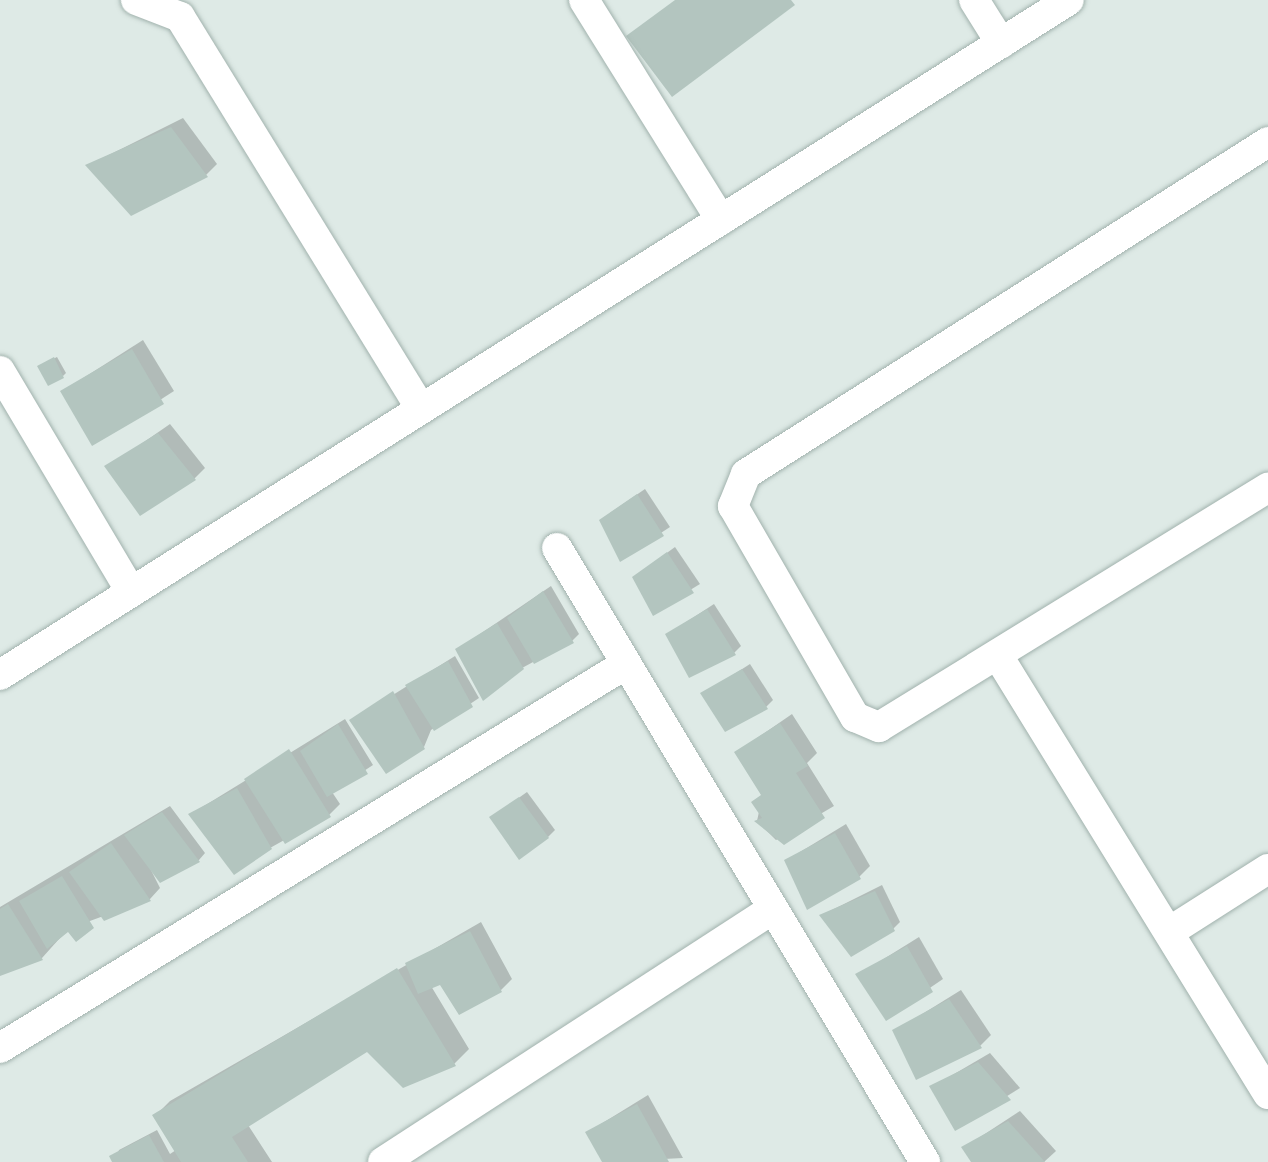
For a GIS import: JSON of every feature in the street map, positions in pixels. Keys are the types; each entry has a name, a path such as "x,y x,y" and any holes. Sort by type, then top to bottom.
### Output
{"street":[{"path":"136,0 180,17 420,410"},
{"path":"584,0 721,220"},
{"path":"974,0 1001,43"},
{"path":"0,675 1069,0"},
{"path":"1268,142 739,484 739,522 854,716 891,726 1268,488"},
{"path":"0,370 131,592"},
{"path":"557,548 925,1162"},
{"path":"1000,659 1268,1094"},
{"path":"0,1048 626,664"},
{"path":"1169,932 1268,869"},
{"path":"384,1162 773,909"}],"building":[{"path":"675,0 791,0 795,5 672,97 626,36"},
{"path":"171,127 208,177 131,216 85,165"},
{"path":"132,349 164,404 92,446 60,391"},
{"path":"54,357 64,378 48,386 37,366"},
{"path":"158,433 196,480 140,516 104,466"},
{"path":"637,494 664,536 620,562 599,520"},
{"path":"667,552 694,593 653,616 632,577"},
{"path":"543,591 574,643 534,664 507,618"},
{"path":"707,609 736,655 689,678 665,634"},
{"path":"497,623 524,669 483,701 455,649"},
{"path":"448,661 473,707 434,731 405,685"},
{"path":"742,669 768,709 725,732 700,693"},
{"path":"393,691 425,749 386,774 349,720"},
{"path":"780,723 808,766 796,773 825,818 784,845 754,821 762,818 751,802 761,795 734,752"},
{"path":"338,724 368,774 327,797 300,751"},
{"path":"289,749 331,817 285,844 244,779"},
{"path":"237,788 272,849 234,875 188,814"},
{"path":"519,797 549,838 519,860 489,817"},
{"path":"162,812 200,862 160,883 124,835"},
{"path":"835,833 861,879 807,910 784,860"},
{"path":"111,843 151,901 104,921 69,872"},
{"path":"62,876 94,928 76,942 68,932 47,949 19,901"},
{"path":"875,891 895,931 851,957 819,915"},
{"path":"8,904 43,960 0,976 0,909"},
{"path":"470,931 502,992 459,1015 440,985 418,994 405,963"},
{"path":"907,946 933,992 886,1021 855,974"},
{"path":"397,968 456,1066 403,1088 367,1052 232,1137 248,1162 181,1162 152,1115"},
{"path":"949,999 982,1048 916,1080 892,1030"},
{"path":"978,1062 1011,1100 955,1131 929,1086"},
{"path":"637,1104 669,1162 602,1162 585,1132"},
{"path":"1008,1121 1045,1162 971,1162 961,1147"},
{"path":"149,1135 164,1162 112,1162 109,1156"}]}
